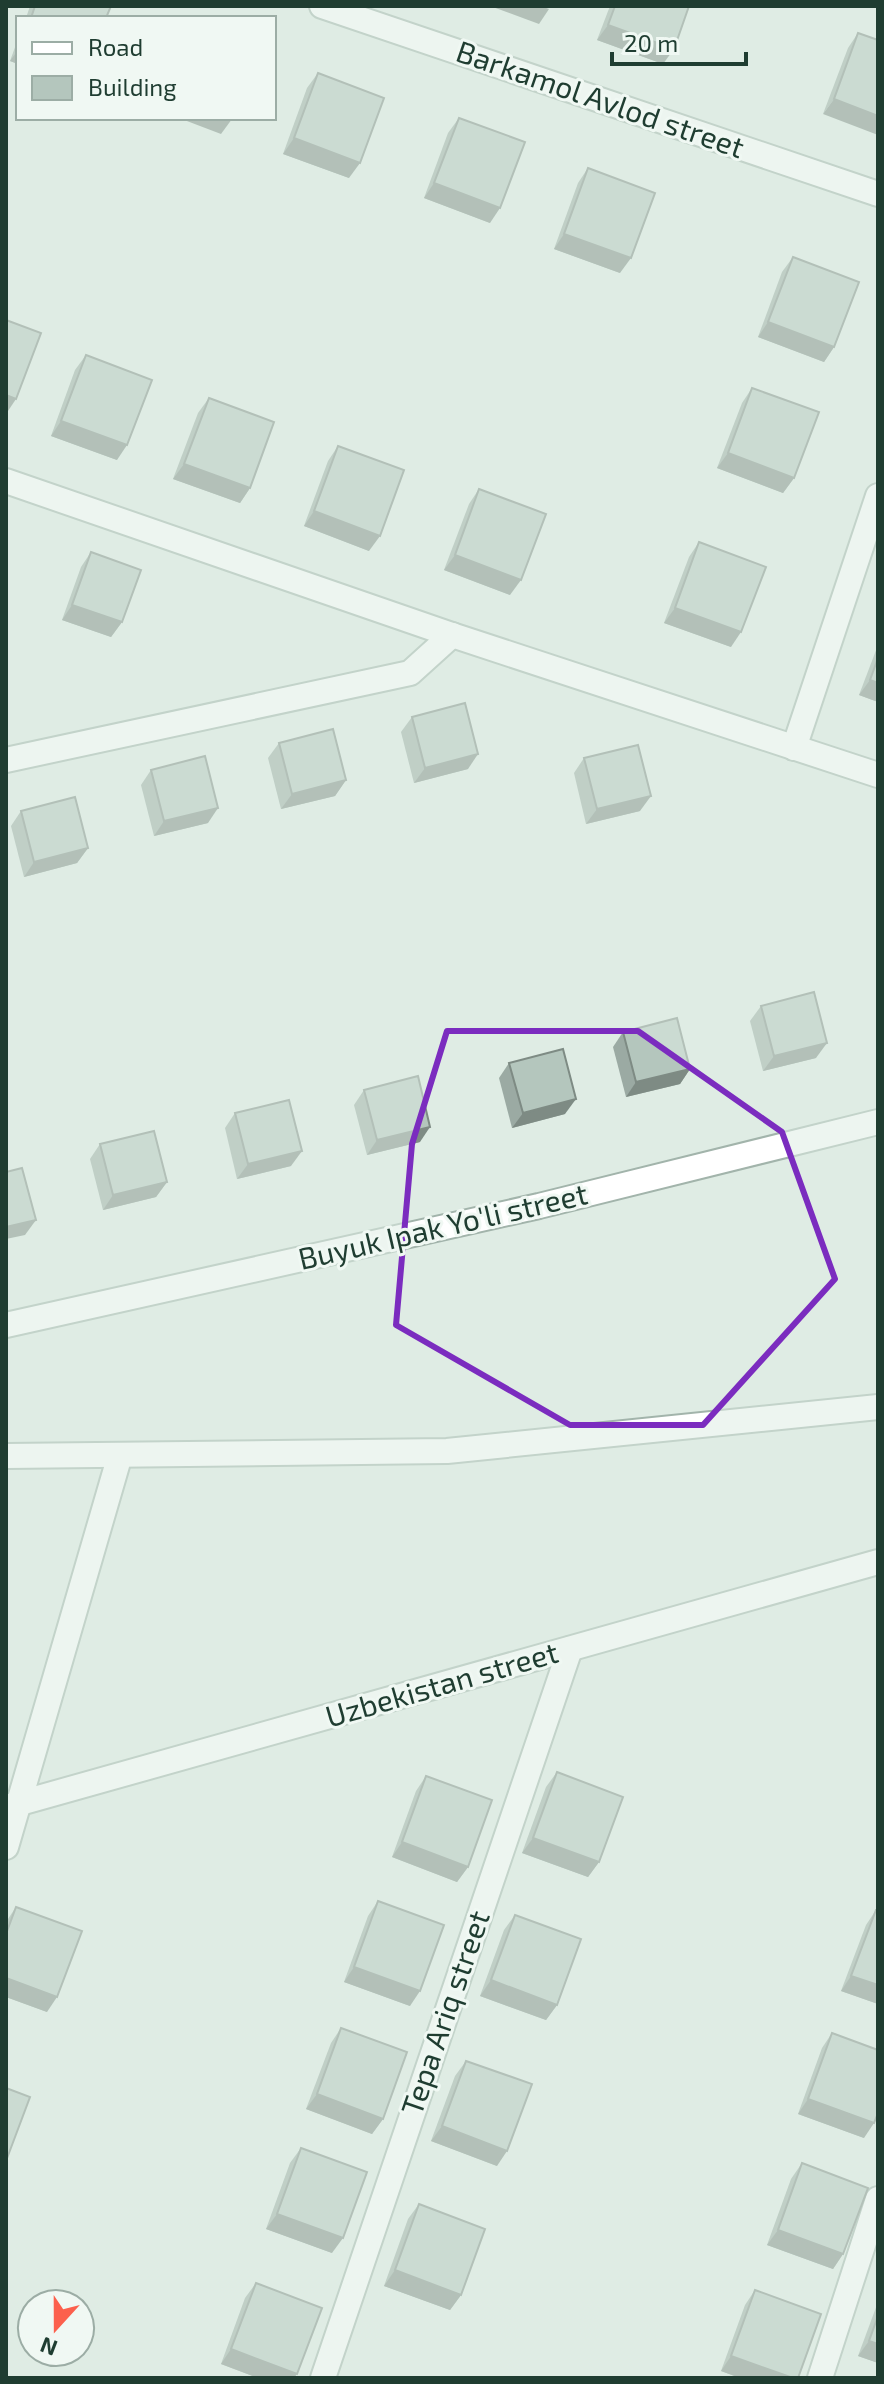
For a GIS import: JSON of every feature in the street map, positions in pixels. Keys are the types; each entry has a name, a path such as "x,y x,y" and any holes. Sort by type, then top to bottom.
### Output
{"street":[{"name":"Barkamol Avlod street","path":"322,6 878,194"},
{"path":"6,481 452,635 878,775"},
{"path":"794,748 878,496"},
{"path":"6,760 410,673 452,635"},
{"name":"Buyuk Ipak Yo'li street","path":"6,1325 539,1206 878,1122"},
{"path":"6,1456 447,1451 878,1407"},
{"path":"6,1847 13,1805 120,1455"},
{"name":"Uzbekistan street","path":"13,1805 878,1562"},
{"name":"Tepa Ariq street","path":"323,2378 570,1649"},
{"path":"820,2378 878,2199"}],"highlighted area":[{"path":"447,1031 638,1031 782,1132 835,1279 703,1425 570,1425 396,1325 412,1144"}],"building":[{"path":"35,6 111,6 107,16 32,16"},
{"path":"615,6 689,6 674,49 608,25"},
{"path":"858,33 878,40 878,116 834,99"},
{"path":"318,73 384,98 360,163 294,138"},
{"path":"459,118 525,142 500,208 434,183"},
{"path":"588,168 655,193 631,258 564,234"},
{"path":"793,257 859,282 834,347 768,322"},
{"path":"6,320 41,333 16,399 6,395"},
{"path":"86,355 152,380 127,445 61,421"},
{"path":"752,388 819,412 794,478 728,453"},
{"path":"209,398 274,422 250,488 184,464"},
{"path":"338,446 404,470 380,536 314,511"},
{"path":"479,489 546,514 521,580 455,555"},
{"path":"699,542 766,567 741,632 675,608"},
{"path":"91,552 141,570 122,622 72,605"},
{"path":"878,658 878,683 870,680"},
{"path":"465,703 478,754 425,768 412,717"},
{"path":"333,729 346,780 292,794 279,743"},
{"path":"638,745 651,796 597,809 584,758"},
{"path":"205,756 218,808 164,821 151,770"},
{"path":"75,797 88,848 34,862 21,811"},
{"path":"814,992 827,1043 774,1056 761,1006"},
{"path":"677,1018 690,1069 636,1082 623,1032"},
{"path":"563,1049 576,1099 523,1113 509,1063"},
{"path":"418,1076 430,1127 377,1140 364,1090"},
{"path":"289,1100 302,1151 248,1164 235,1113"},
{"path":"154,1131 167,1182 113,1195 100,1144"},
{"path":"22,1168 36,1220 6,1227 6,1172"},
{"path":"557,1772 623,1797 599,1862 533,1838"},
{"path":"426,1776 492,1800 468,1867 402,1842"},
{"path":"378,1901 444,1925 420,1991 354,1967"},
{"path":"16,1907 82,1931 57,1997 6,1978 6,1934"},
{"path":"878,1910 878,1985 851,1976"},
{"path":"515,1915 581,1939 557,2005 491,1980"},
{"path":"341,2028 407,2052 383,2119 317,2094"},
{"path":"832,2033 878,2050 878,2113 874,2123 808,2099"},
{"path":"466,2061 532,2084 507,2151 442,2126"},
{"path":"6,2088 30,2097 6,2161"},
{"path":"301,2148 367,2172 343,2238 277,2214"},
{"path":"802,2163 868,2188 843,2254 778,2230"},
{"path":"419,2204 485,2229 461,2295 395,2270"},
{"path":"256,2283 322,2308 297,2374 231,2349"},
{"path":"755,2290 821,2314 798,2378 731,2356"},
{"path":"878,2316 878,2344 869,2341"}]}
